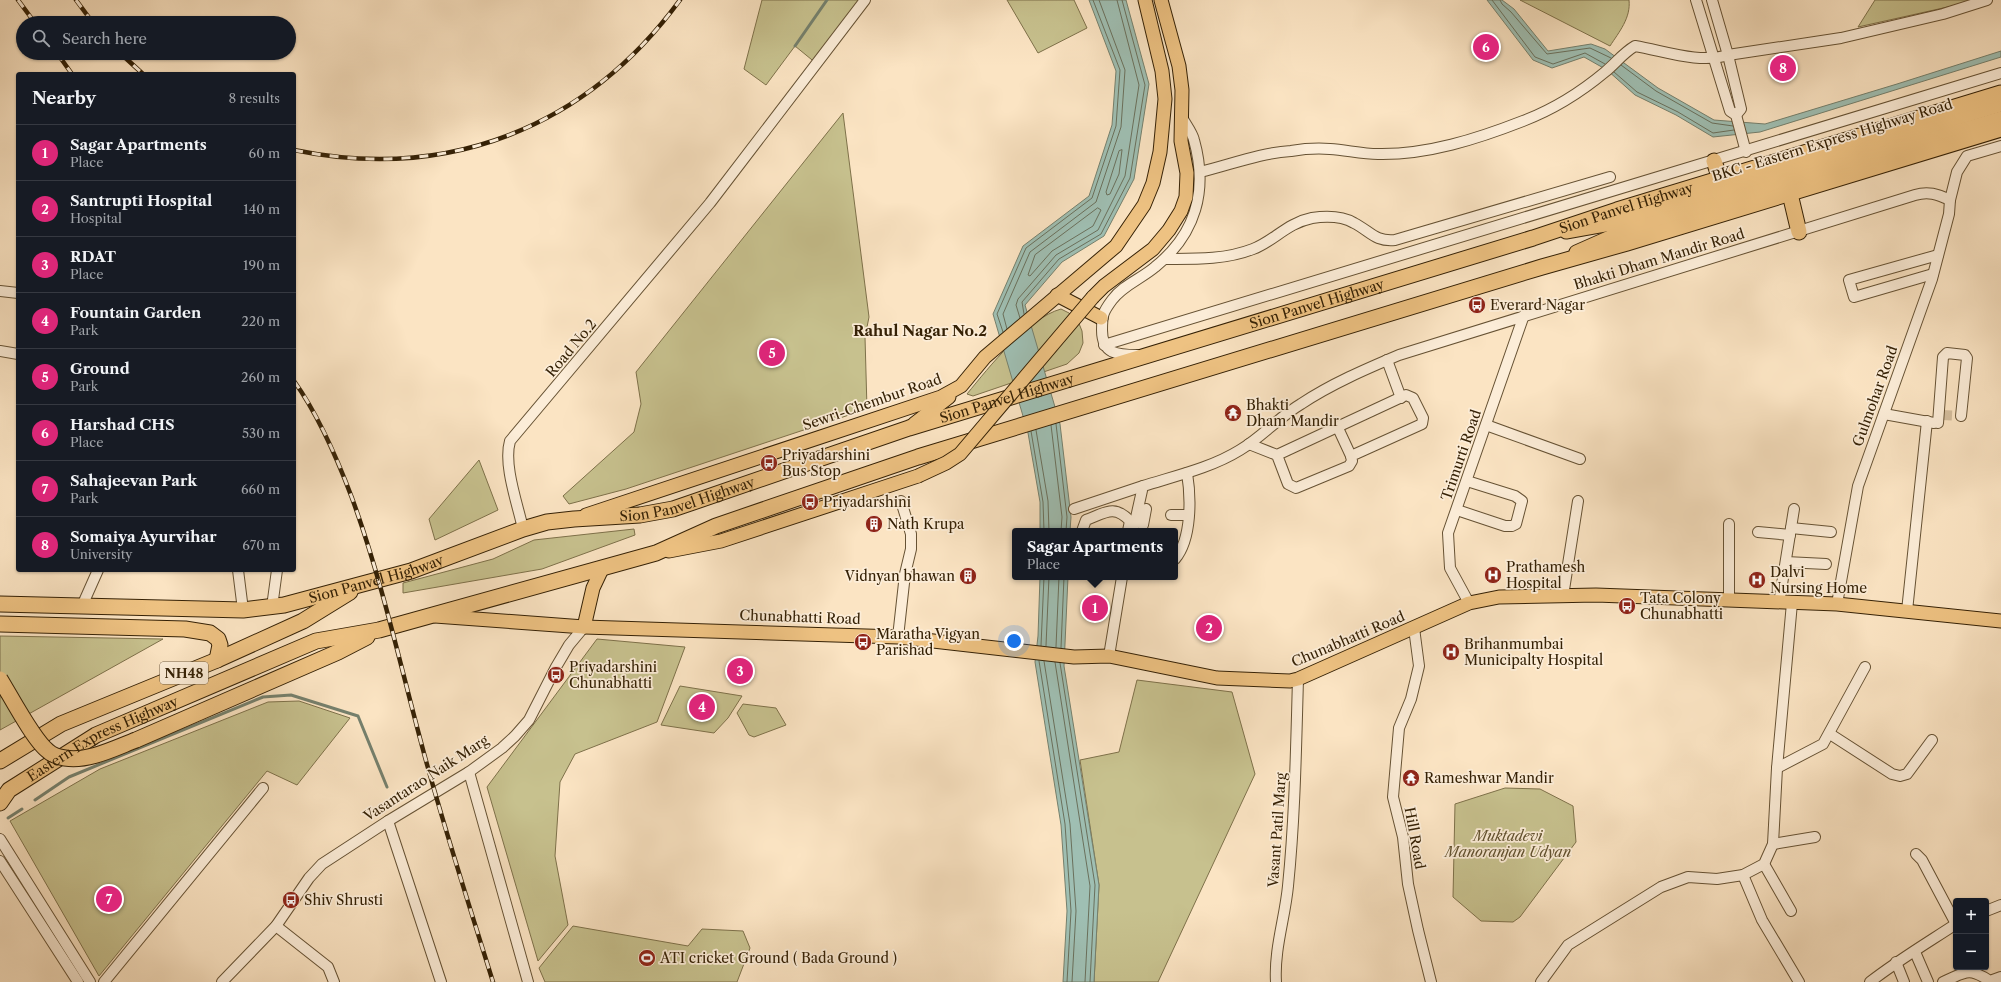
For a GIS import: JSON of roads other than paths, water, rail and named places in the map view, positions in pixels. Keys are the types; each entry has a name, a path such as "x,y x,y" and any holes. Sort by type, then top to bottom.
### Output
{"highway":[{"name":"Sion Panvel Highway","path":"0,604 243,610 272,607 411,571 523,529 547,522 640,515 673,509 910,428 1152,355 2001,93"},
{"path":"656,553 716,526 918,457 2001,129"},
{"path":"1714,161 1720,179"},
{"path":"1790,194 1798,232"},
{"name":"NH48","path":"379,630 426,616 602,570 656,553"},
{"name":"Eastern Express Highway","path":"0,761 61,724 217,660 303,621 366,582"},
{"path":"0,624 185,629 210,633 218,639 220,645 217,660"},
{"path":"0,679 37,739 47,751 64,758 74,758 106,751 136,740 338,652 379,630"},
{"name":"Eastern Express Highway","path":"5,791 96,735 316,641 379,630"},
{"path":"0,803 5,791"}],"main road":[{"name":"Sewri-Chembur Road","path":"574,519 941,397 961,386 985,357 1116,246 1144,205 1153,183 1160,152 1164,99 1162,71 1145,0"},
{"path":"656,553 721,541 918,476 946,463 960,454 1093,297 1104,286 1153,249 1169,230 1181,211 1186,197 1187,185 1181,141 1182,90 1179,66 1161,0"},
{"name":"BKC - Eastern Express Highway Road","path":"1542,267 1619,234 1750,188 2001,105"},
{"name":"BKC - Eastern Express Highway Road","path":"1533,238 1616,224 2001,118"},
{"path":"1057,295 1101,318"},
{"path":"910,428 934,410 961,386"},
{"name":"Vasantarao Naik Marg","path":"584,626 593,588 602,570"},
{"name":"Chunabhatti Road","path":"426,616 584,626 898,637 1074,657 1109,656 1209,677 1290,681 1298,680 1469,603 1499,597 1596,595 1837,604 2001,621"}],"street":[{"name":"Road No.2","path":"523,529 510,472 508,448 510,442 710,203 865,0"},
{"path":"1696,0 1730,111 1737,117 1746,152"},
{"path":"1712,0 1728,55 1741,109 1737,117"},
{"path":"1200,172 1222,167 1257,155 1290,151 1330,149 1377,154 1417,152 1480,136 1524,121 1561,103 1607,70 1618,58 1635,46 1693,57 1714,59 1728,55 1841,38 1943,14 1987,0"},
{"path":"1104,345 1746,152 2001,73"},
{"path":"1152,355 1121,355 1114,353 1104,345 1102,340 1101,318 1119,292 1143,277 1165,259 1185,234 1192,222 1199,199 1200,172 1194,138 1182,118"},
{"name":"Gulmohar Road","path":"1837,604 1858,486 1933,274 1949,214 1950,200 1957,172 1967,156 2001,146"},
{"path":"1165,259 1216,257 1234,254 1253,249 1290,226 1312,218 1333,216 1353,222 1380,240 1395,240 1610,177"},
{"name":"Bhakti Dham Mandir Road","path":"1074,509 1187,473 1239,451 1277,420 1302,403 1387,360 1524,315 1922,193 1936,194 1950,200"},
{"path":"1933,274 1854,297 1849,280 1938,255"},
{"path":"1915,261 1918,278"},
{"path":"0,291 16,293"},
{"name":"Trimurti Road","path":"1469,603 1450,568 1448,533 1524,315"},
{"path":"0,351 16,354"},
{"path":"1884,414 1928,422 1941,419 1943,357 1947,353 1965,356 1967,358 1961,416"},
{"path":"1387,360 1401,398"},
{"path":"1249,444 1267,453 1277,455 1338,428 1406,395 1413,398 1423,418 1422,424 1351,456"},
{"path":"1907,611 1928,422"},
{"path":"1486,425 1580,460"},
{"path":"1277,455 1288,484 1296,488 1349,466 1352,461 1351,456 1338,428"},
{"path":"1178,553 1185,539 1190,498 1187,473"},
{"path":"1457,510 1505,526 1512,526 1516,524 1522,501 1515,496 1466,481"},
{"path":"1136,528 1143,486"},
{"path":"898,637 905,574 912,549 911,534 901,501"},
{"path":"1097,501 1100,515"},
{"path":"1563,596 1578,501"},
{"path":"1136,528 1146,509"},
{"path":"1541,982 1568,945 1661,887 1688,877 1717,879 1743,875 1764,864 1773,844 1786,603 1786,562 1794,509"},
{"path":"1083,528 1086,520 1114,510 1119,511 1136,528"},
{"path":"1171,515 1188,515"},
{"path":"1729,524 1729,601"},
{"path":"1758,532 1831,532"},
{"path":"1786,562 1826,564"},
{"path":"82,606 97,572"},
{"path":"238,572 243,610"},
{"path":"272,607 277,572"},
{"path":"1109,656 1122,580"},
{"name":"Vasantarao Naik Marg","path":"222,982 276,926 309,878 322,864 388,821 469,772 502,748 529,720 556,667 569,645 584,626"},
{"name":"Hill Road","path":"1414,628 1419,666 1411,699 1399,728 1393,797 1403,837 1408,884 1431,982"},
{"path":"1777,768 1823,744 1830,734 1865,667"},
{"name":"Vasant Patil Marg","path":"1276,982 1277,955 1288,887 1295,789 1298,680"},
{"path":"1830,734 1892,774 1900,776 1907,774 1932,740"},
{"path":"469,772 528,982"},
{"path":"104,982 263,788"},
{"path":"388,821 441,982"},
{"path":"1773,844 1815,836"},
{"path":"0,839 90,982"},
{"path":"1916,854 1922,860 1953,918"},
{"path":"0,861 78,982"},
{"path":"1764,864 1792,911"},
{"path":"1743,875 1762,920 1799,982"},
{"path":"1989,910 2001,905"},
{"path":"276,926 328,967 334,982"},
{"path":"1870,982 1896,962 1915,952 1953,926"},
{"path":"1915,952 1928,982"},
{"path":"1896,962 1904,982"},
{"path":"1943,982 1972,971 1991,981 2001,977"}],"water":[{"path":"1089,0 1126,0 1149,84 1134,179 1104,236 1062,262 1025,305 1060,424 1071,517 1070,528 1040,528 1040,502 1028,433 993,314 1023,246 1089,196 1112,125 1116,71"},
{"path":"1487,0 1502,0 1514,9 1548,51 1591,44 1605,49 1658,88 1714,120 1765,124 2001,51 2001,57 1760,132 1713,137 1676,115 1635,95 1607,70 1584,57 1552,68 1533,60"},
{"path":"1040,580 1068,580 1064,666 1099,885 1094,982 1063,982 1067,911 1061,825 1035,662 1038,636"}],"waterway":[{"path":"795,46 827,0"},
{"path":"35,800 69,777 263,697 291,695 358,716 387,787"},
{"path":"8,818 22,809"}],"tunnel":[{"path":"1942,415 1961,416"}],"railway":[{"path":"18,0 30,16"},
{"path":"76,0 88,16"},
{"path":"296,150 351,158 407,158 460,150 510,135 558,112 602,82 643,44 680,0"},
{"path":"62,60 71,72"},
{"path":"128,60 141,72"},
{"path":"296,384 312,408 334,453 363,531 384,598 436,795 493,982"}],"place":[{"name":"Harshad CHS","path":"1486,47"},
{"name":"Somaiya Ayurvihar","path":"1783,68"},
{"name":"Everard Nagar","path":"1477,305"},
{"name":"Ground","path":"772,353"},
{"name":"Bhakti Dham Mandir","path":"1233,413"},
{"name":"Priyadarshini Bus Stop","path":"769,463"},
{"name":"Priyadarshini","path":"810,502"},
{"name":"Nath Krupa","path":"874,524"},
{"name":"Prathamesh Hospital","path":"1493,575"},
{"name":"Vidnyan bhawan","path":"968,576"},
{"name":"Dalvi Nursing Home","path":"1757,580"},
{"name":"Tata Colony Chunabhatti","path":"1627,606"},
{"name":"Sagar Apartments","path":"1095,608"},
{"name":"Santrupti Hospital","path":"1209,628"},
{"name":"Maratha Vigyan Parishad","path":"863,642"},
{"name":"Brihanmumbai Municipalty Hospital","path":"1451,652"},
{"name":"RDAT","path":"740,671"},
{"name":"Priyadarshini Chunabhatti","path":"556,675"},
{"name":"Fountain Garden","path":"702,707"},
{"name":"Rameshwar Mandir","path":"1411,778"},
{"name":"Sahajeevan Park","path":"109,899"},
{"name":"Shiv Shrusti","path":"291,900"},
{"name":"ATI cricket Ground ( Bada Ground )","path":"647,958"}],"district":[{"name":"Rahul Nagar No.2","path":"920,331"}],"park label":[{"name":"Muktadevi Manoranjan Udyan","path":"1508,844"}]}
